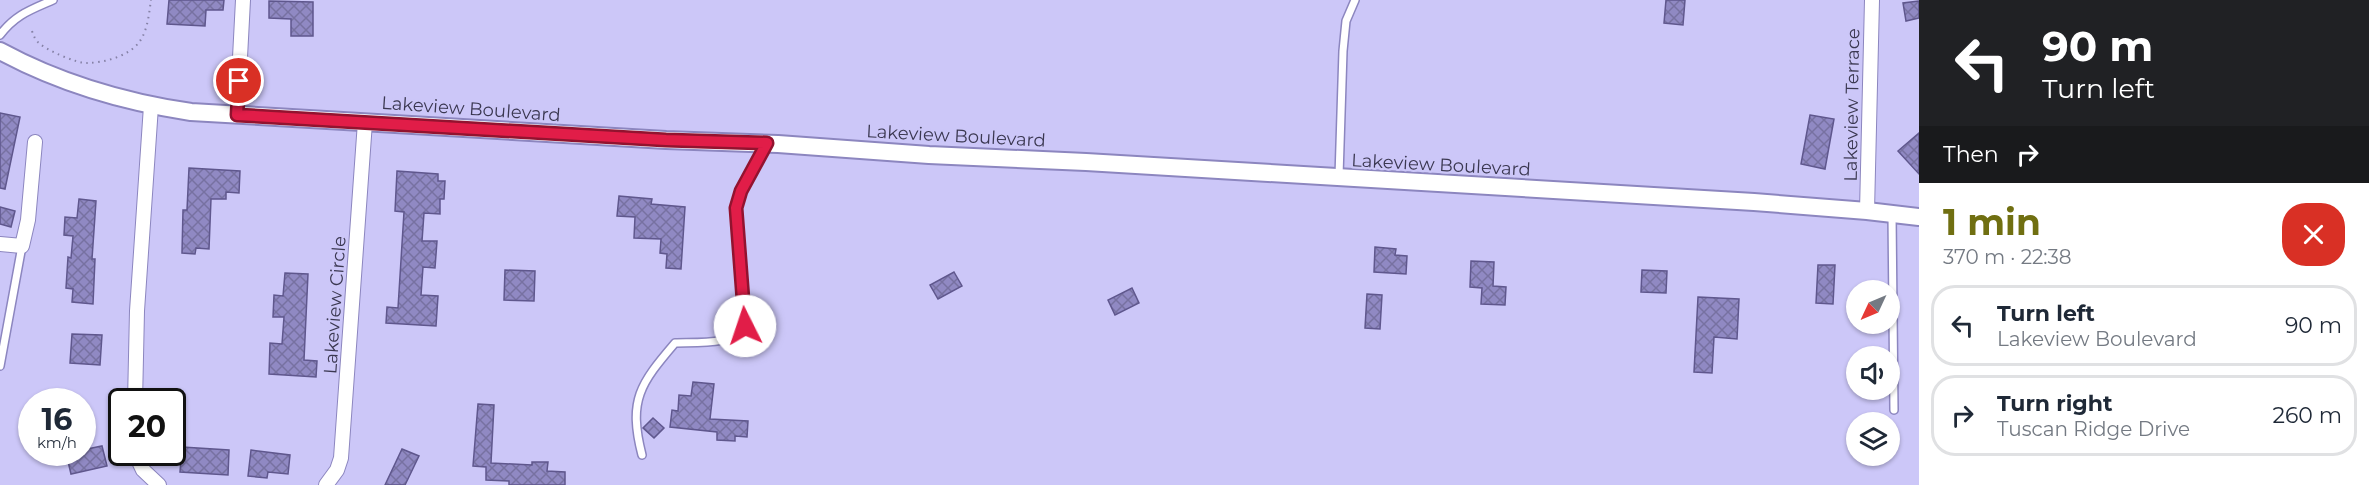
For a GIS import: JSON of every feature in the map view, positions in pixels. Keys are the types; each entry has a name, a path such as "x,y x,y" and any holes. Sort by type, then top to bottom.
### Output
{"street":[{"path":"237,115 243,0"},
{"name":"Lakeview Terrace","path":"1867,211 1872,0"},
{"name":"Lakeview Boulevard","path":"0,51 72,85 151,106 191,112 666,140 767,143 1338,179 1754,202 1919,217"},
{"path":"135,388 137,311 151,106"},
{"name":"Lakeview Circle","path":"326,485 338,470 341,458 365,122"},
{"path":"0,244 22,246 28,220 35,142"},
{"path":"141,466 159,485"}],"lane":[{"path":"0,35 10,21 53,0"},
{"path":"1338,179 1343,51 1346,21 1355,0"},
{"path":"642,455 636,432 637,400 646,379 655,366 675,343 719,341 737,337 745,326 736,208 741,191 767,143"},
{"path":"1892,214 1894,410"},
{"path":"0,366 22,246"}],"path":[{"path":"32,32 37,42 46,49 84,64 102,61 126,54 140,40 147,24 151,0"}],"building":[{"path":"169,0 224,0 223,10 206,10 205,26 167,24"},
{"path":"1666,0 1685,0 1683,25 1664,23"},
{"path":"269,1 313,2 313,36 291,36 291,19 269,18"},
{"path":"1919,1 1919,18 1906,21 1903,3"},
{"path":"0,113 20,117 5,189 0,188"},
{"path":"1810,115 1834,119 1825,169 1801,164"},
{"path":"1919,133 1919,174 1898,151"},
{"path":"189,168 240,171 239,193 226,192 226,199 211,199 209,249 196,248 195,254 182,253 183,210 187,210"},
{"path":"397,171 438,174 438,181 445,181 444,199 440,199 440,214 424,213 422,241 437,241 435,268 423,267 421,295 438,296 436,326 386,323 387,307 398,308 404,212 395,211"},
{"path":"619,196 652,199 651,204 685,207 681,269 666,268 667,254 660,253 661,239 634,238 635,217 617,216"},
{"path":"79,199 96,201 92,259 95,259 93,304 72,302 73,289 66,288 68,257 71,258 73,236 64,235 65,217 77,218"},
{"path":"0,207 15,211 11,227 0,224"},
{"path":"1375,247 1396,249 1395,255 1407,256 1406,274 1374,272"},
{"path":"1471,261 1494,262 1493,286 1506,287 1505,305 1481,304 1482,288 1470,287"},
{"path":"1818,265 1835,265 1833,304 1816,303"},
{"path":"505,270 535,271 534,301 504,300"},
{"path":"1642,270 1667,271 1666,293 1641,292"},
{"path":"954,272 962,286 938,299 930,285"},
{"path":"285,273 308,274 304,360 317,361 316,377 269,374 270,343 282,344 284,317 273,317 274,295 283,296"},
{"path":"1132,288 1139,303 1115,315 1108,300"},
{"path":"1367,294 1382,295 1380,329 1365,328"},
{"path":"1698,297 1739,299 1737,339 1714,337 1712,373 1694,372"},
{"path":"72,334 102,335 100,365 70,363"},
{"path":"693,382 714,384 710,419 748,421 747,437 735,436 735,441 717,440 717,432 670,427 672,410 678,411 679,395 691,396"},
{"path":"478,404 494,405 491,463 532,465 532,462 548,462 547,471 565,472 565,485 509,485 509,481 486,480 486,467 473,466"},
{"path":"653,418 664,428 654,438 643,428"},
{"path":"102,446 107,466 71,474 69,466 96,466 96,447"},
{"path":"186,447 229,450 228,475 180,472 180,466 186,466"},
{"path":"402,449 419,456 405,485 385,485"},
{"path":"251,450 290,455 288,474 268,472 267,478 248,476"}],"route":[{"path":"239,81 237,115 666,140 767,143 741,191 736,208 745,326"}]}
